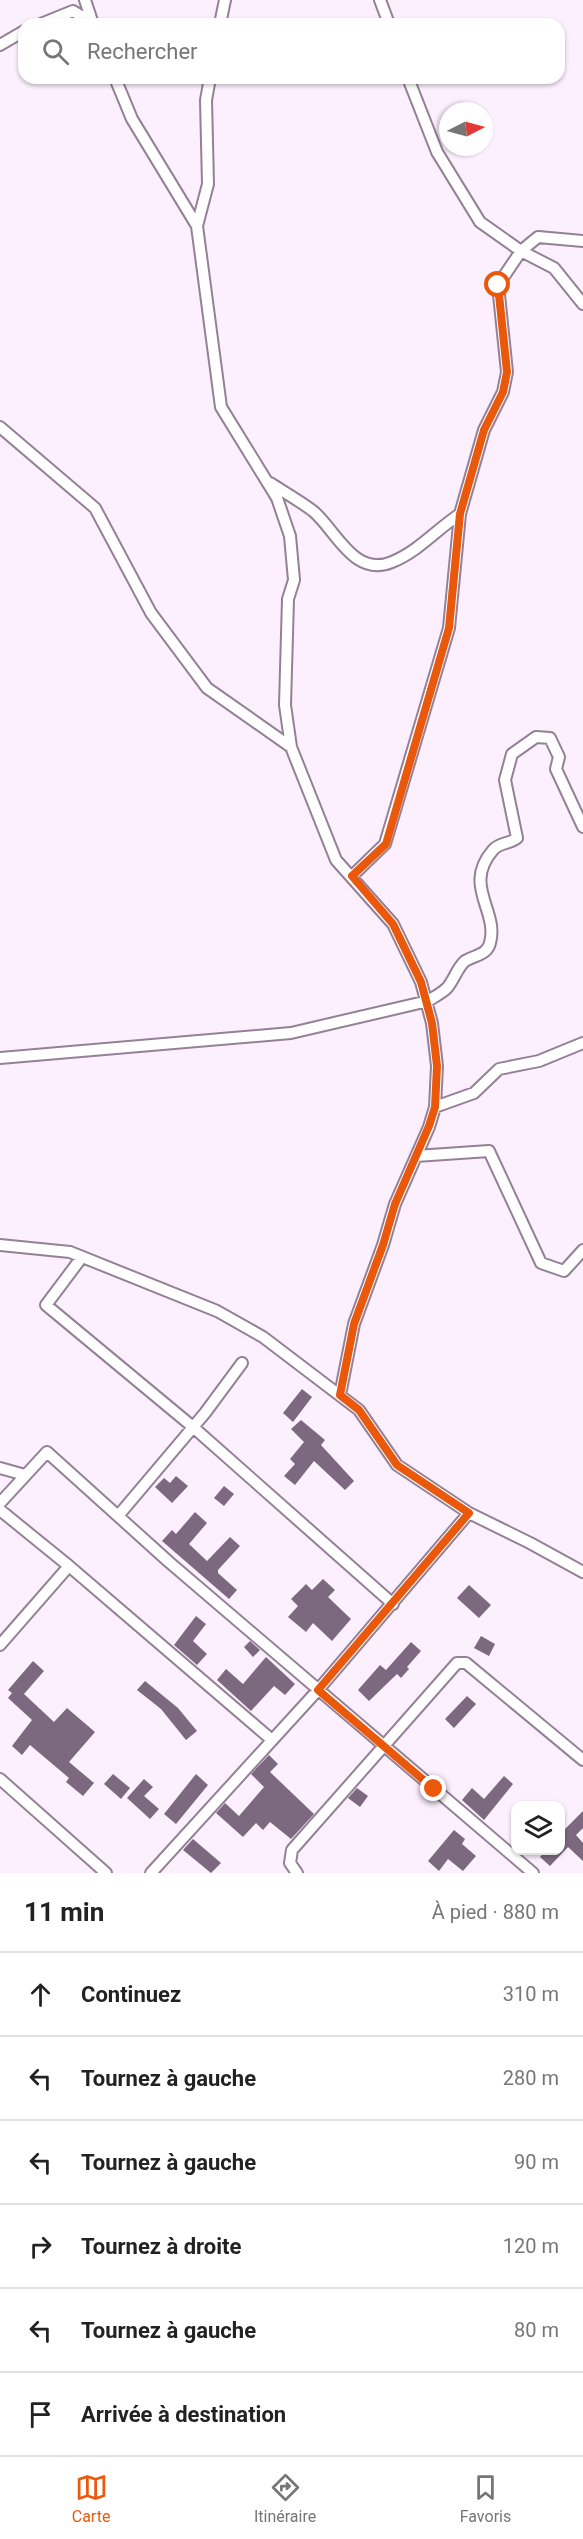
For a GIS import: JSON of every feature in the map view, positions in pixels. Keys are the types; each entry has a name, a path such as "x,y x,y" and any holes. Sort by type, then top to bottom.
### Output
{"street":[{"path":"85,0 91,18"},
{"path":"221,18 225,0"},
{"path":"380,0 387,18"},
{"path":"56,18 73,11 85,18"},
{"path":"0,45 18,34"},
{"path":"117,84 132,119 197,226"},
{"path":"209,84 206,100 208,184 197,226 220,406 277,498 290,536 294,579 288,599 285,705 291,747 336,860 393,924 421,982 428,1001 437,1066 435,1107 395,1204 383,1245 354,1324 340,1395"},
{"path":"410,84 437,152 480,222 521,251 554,268 583,304"},
{"path":"352,876 386,844 449,628 460,514 484,430 503,392 507,372 498,285 521,251 538,237 583,241"},
{"path":"0,427 95,508 151,613 207,688 291,747"},
{"path":"267,480 314,512 350,554 359,561 370,564 391,563 428,541 460,514"},
{"path":"0,1058 291,1033 428,1001 446,988 463,963 486,951 490,945 492,932 489,912 480,893 481,878 492,850 499,844 517,838 505,780 512,754 536,737 550,738 559,756 556,769 583,827"},
{"path":"435,1107 474,1093 499,1069 539,1061 581,1043 583,1032"},
{"path":"416,1156 489,1151 541,1263 564,1271 583,1250"},
{"path":"0,1245 70,1252 217,1311 263,1337 359,1410 397,1465 469,1513 583,1572"},
{"path":"82,1257 46,1305 193,1427 393,1604"},
{"path":"118,1516 193,1427 242,1363"},
{"path":"0,1503 47,1452 382,1746 533,1873"},
{"path":"0,1468 25,1475"},
{"path":"0,1510 272,1740"},
{"path":"151,1873 318,1690 469,1513"},
{"path":"0,1645 69,1566"},
{"path":"297,1873 291,1866 290,1853 450,1668 463,1663 583,1760"},
{"path":"0,1779 106,1873"}],"building":[{"path":"302,1389 312,1397 293,1422 283,1413"},
{"path":"301,1420 325,1440 321,1445 354,1481 345,1490 314,1461 295,1485 284,1476 295,1464 290,1459 304,1442 291,1429"},
{"path":"176,1476 188,1486 172,1503 155,1487 164,1478 170,1483"},
{"path":"224,1486 234,1494 224,1506 214,1498"},
{"path":"195,1512 207,1523 189,1544 207,1561 230,1537 240,1546 218,1570 218,1573 237,1590 229,1599 162,1541 172,1530 176,1534"},
{"path":"323,1579 335,1590 328,1597 351,1619 332,1641 313,1623 306,1632 288,1617 298,1606 291,1599 306,1584 312,1590"},
{"path":"469,1585 491,1605 479,1618 457,1598"},
{"path":"196,1616 206,1624 193,1641 207,1654 197,1665 174,1645"},
{"path":"481,1636 495,1644 489,1656 474,1648"},
{"path":"250,1641 260,1650 253,1657 244,1647"},
{"path":"411,1642 421,1651 407,1667 409,1669 401,1678 397,1674 369,1701 358,1690 380,1665 386,1670"},
{"path":"266,1657 295,1684 285,1695 274,1686 251,1711 217,1680 226,1669 243,1684"},
{"path":"33,1661 44,1671 24,1694 54,1722 67,1708 95,1732 69,1762 94,1783 83,1796 66,1782 69,1778 30,1745 22,1755 12,1746 32,1720 8,1698 12,1693 8,1690"},
{"path":"145,1681 178,1708 197,1731 186,1740 161,1709 137,1690"},
{"path":"467,1696 476,1704 454,1728 445,1719"},
{"path":"269,1755 278,1764 270,1772 314,1814 291,1839 270,1822 263,1830 256,1823 243,1837 216,1813 225,1803 239,1816 264,1787 251,1774"},
{"path":"113,1774 130,1788 121,1799 104,1784"},
{"path":"196,1774 208,1785 176,1824 164,1814"},
{"path":"504,1776 513,1784 484,1820 462,1800 472,1788 484,1799"},
{"path":"144,1779 153,1787 144,1796 159,1809 150,1819 127,1798"},
{"path":"357,1788 368,1796 360,1807 348,1798"},
{"path":"583,1811 583,1828 576,1835 583,1843 583,1861 568,1847 565,1850 565,1829"},
{"path":"454,1830 465,1839 462,1844 476,1856 463,1871 448,1859 439,1871 428,1861"},
{"path":"193,1839 221,1863 211,1873 183,1850"},
{"path":"542,1855 560,1855 550,1866 540,1857"}],"route":[{"path":"434,1789 318,1690 469,1513 397,1465 359,1410 340,1395 354,1324 383,1245 395,1204 435,1107 437,1066 428,1001 421,982 393,924 352,876 386,844 449,628 460,514 484,430 503,392 507,372 498,285"}]}
